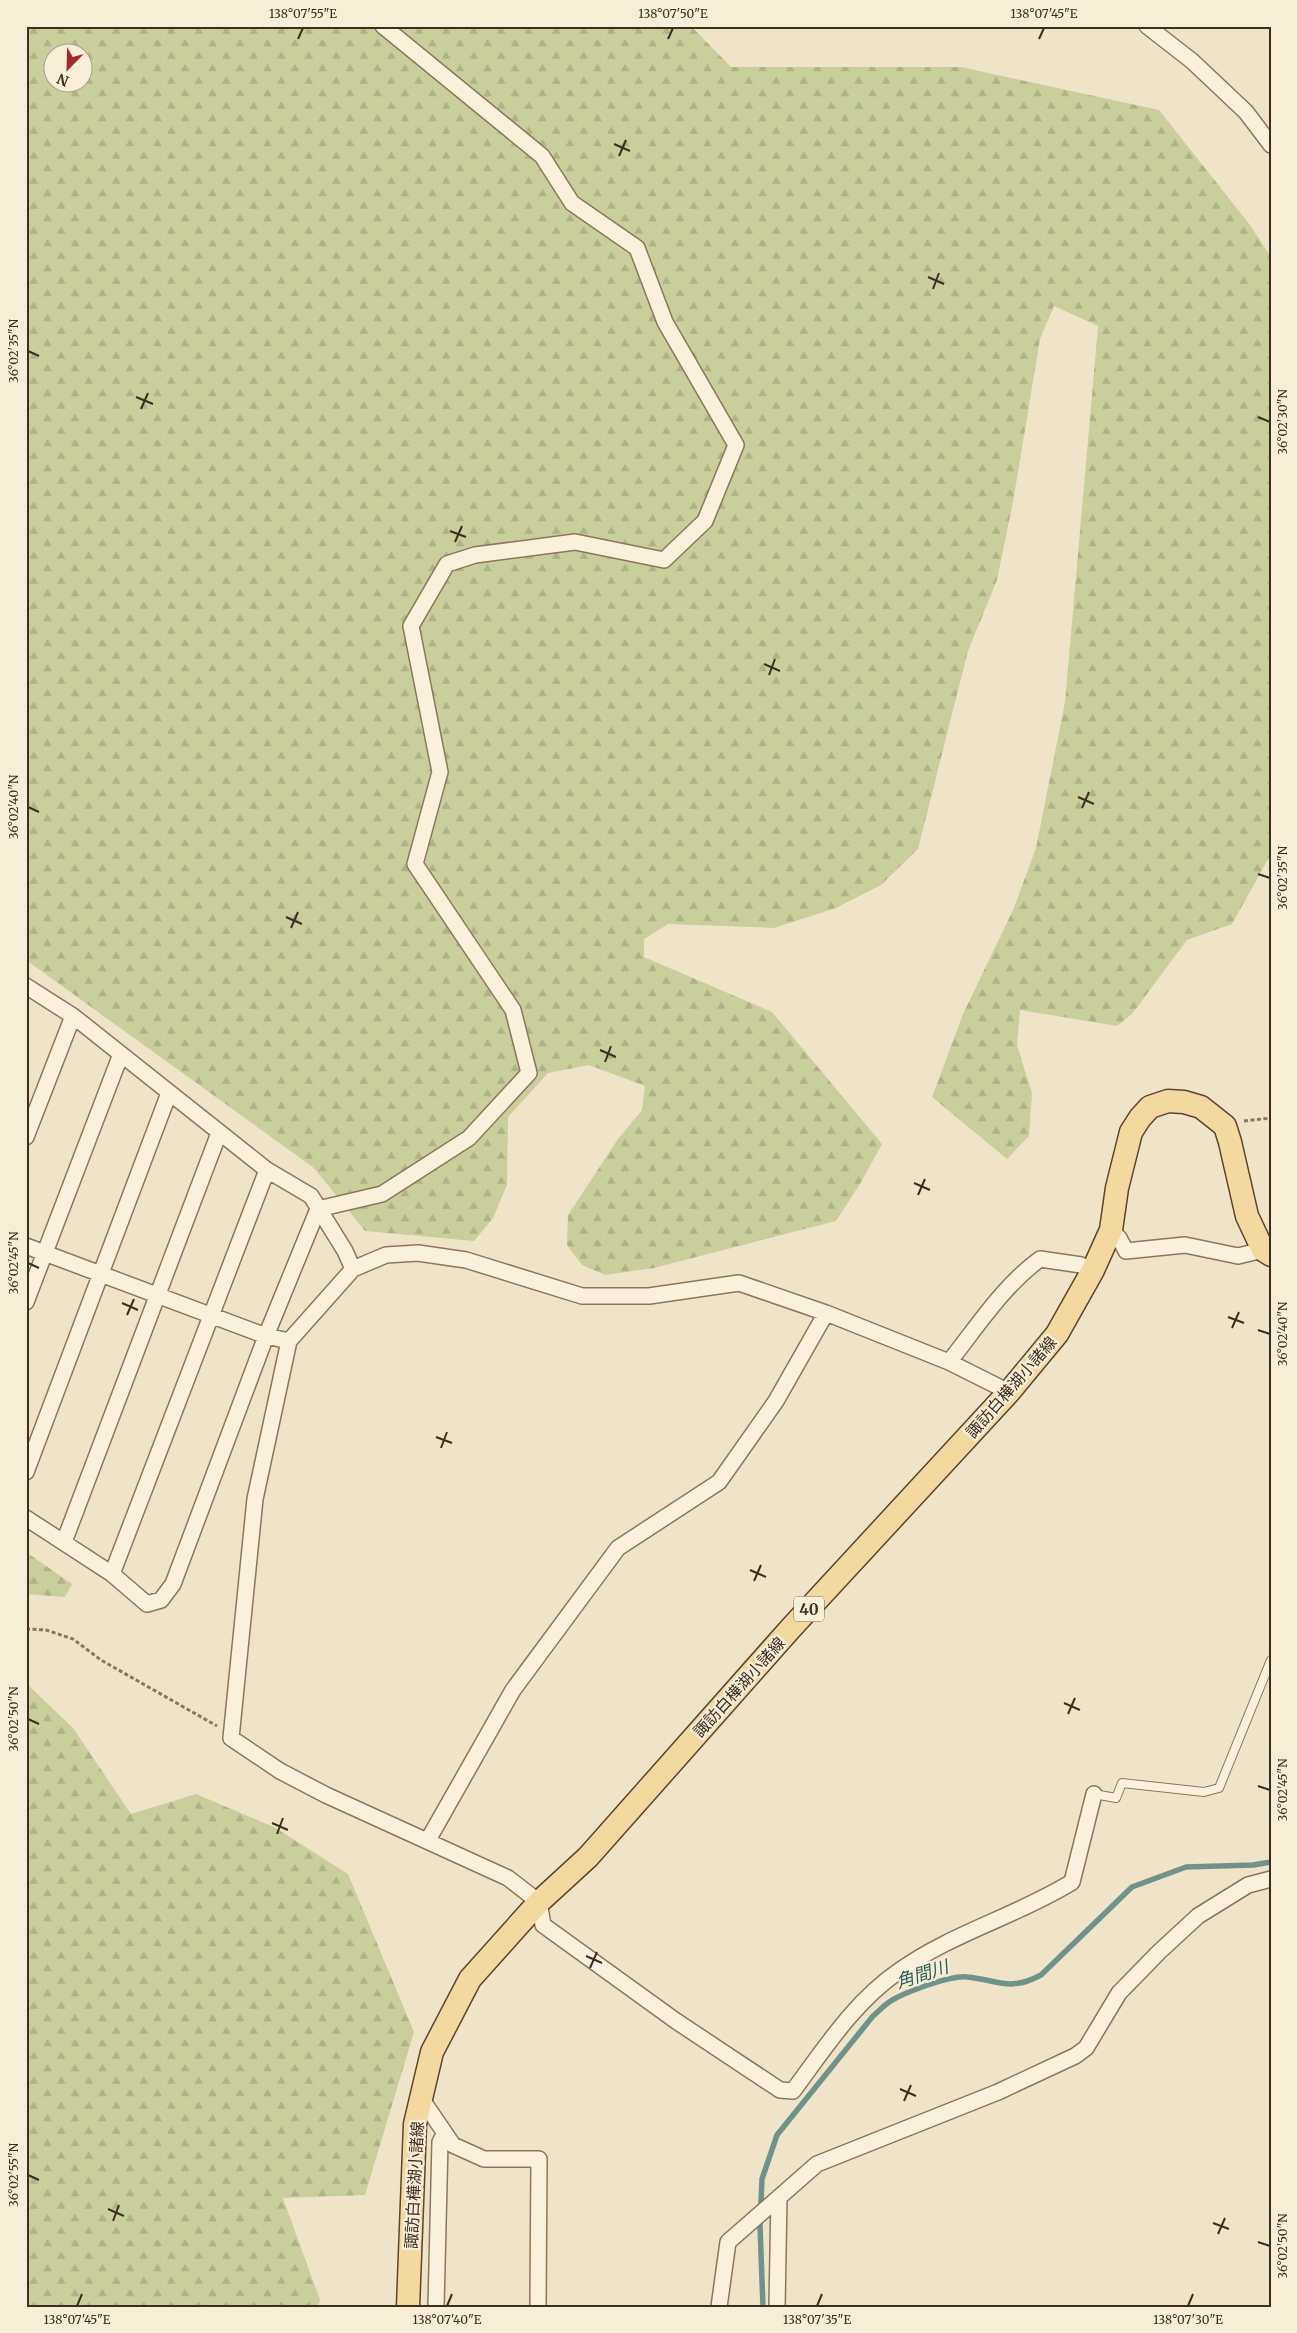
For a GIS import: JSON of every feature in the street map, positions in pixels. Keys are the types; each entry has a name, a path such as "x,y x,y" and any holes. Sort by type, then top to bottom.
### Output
{"main road":[{"name":"諏訪白樺湖小諸線","path":"408,2307 415,2124 432,2052 470,1978 538,1902 588,1857 791,1628 1009,1392 1057,1334 1094,1270 1111,1230 1117,1188 1131,1132 1140,1118 1150,1107 1168,1101 1184,1102 1200,1107 1225,1126"},
{"path":"1225,1126 1246,1216 1254,1235 1267,1252"}],"street":[{"path":"318,1209 382,1194 468,1138 529,1073 513,1010 415,864 440,772 411,626 447,564 475,555 575,542 664,560 705,521 736,445 666,322 637,248 572,202 542,156 383,26"},
{"path":"1147,26 1192,61 1246,112 1271,145"},
{"path":"26,986 73,1016 267,1170 311,1196 345,1251 353,1270"},
{"path":"26,1137 73,1016"},
{"path":"26,1302 121,1054"},
{"path":"26,1472 169,1093"},
{"path":"64,1542 219,1133"},
{"path":"112,1574 267,1170"},
{"path":"26,1518 112,1574 147,1604 161,1600 173,1584 266,1336 318,1209"},
{"path":"1111,1230 1119,1238 1126,1252 1185,1245 1238,1256 1267,1252"},
{"path":"26,1246 266,1336 289,1341"},
{"path":"1009,1392 949,1362 826,1313 739,1282 649,1296 582,1296 466,1260 418,1252 386,1255 353,1270 289,1341 255,1499 231,1738 280,1771 326,1795 508,1878 538,1902 543,1925 676,2021 780,2090 793,2090 860,2003 899,1970 984,1924 1052,1894 1072,1882 1094,1794"},
{"path":"949,1362 992,1307 1024,1271 1040,1260 1081,1265"},
{"path":"428,1840 513,1690 618,1548 719,1482 776,1401 826,1313"},
{"path":"719,2307 728,2242 817,2164 998,2092 1075,2056 1086,2048 1119,1993 1198,1916 1248,1885 1271,1879"},
{"path":"421,2098 453,2145 484,2159 539,2159 538,2307"},
{"path":"436,2307 440,2142 445,2133"},
{"path":"775,2201 777,2307"}],"lane":[{"path":"1094,1794 1116,1798 1122,1783 1204,1792 1219,1788 1271,1660"}],"path":[{"path":"1225,1126 1253,1118 1271,1118"},
{"path":"26,1629 46,1630 73,1639 101,1660 210,1721 231,1738"}],"green space":[{"path":"26,26 691,26 731,67 961,67 1159,110 1250,225 1271,257 1271,854 1232,924 1187,940 1132,1014 1117,1026 1020,1010 1017,1045 1032,1093 1029,1136 1007,1159 932,1097 963,1014 1013,910 1036,848 1065,702 1098,326 1054,306 1040,339 1013,502 997,580 968,651 918,849 881,885 836,908 774,928 668,924 644,939 644,957 772,1012 882,1144 860,1184 836,1221 654,1268 605,1275 582,1265 567,1245 568,1215 618,1139 642,1110 645,1086 589,1065 548,1073 508,1117 507,1185 493,1218 474,1241 365,1231 314,1168 26,960"},
{"path":"26,1552 72,1584 65,1597 26,1594"},
{"path":"26,1683 73,1728 131,1814 196,1794 274,1827 348,1874 414,2032 365,2195 283,2198 320,2300 318,2307 26,2307"}],"waterway":[{"name":"角間川","path":"763,2307 760,2226 762,2179 777,2135 873,2016 883,2007 909,1992 951,1978 978,1978 1004,1984 1030,1980 1041,1975 1132,1887 1186,1867 1253,1865 1271,1862"}]}
